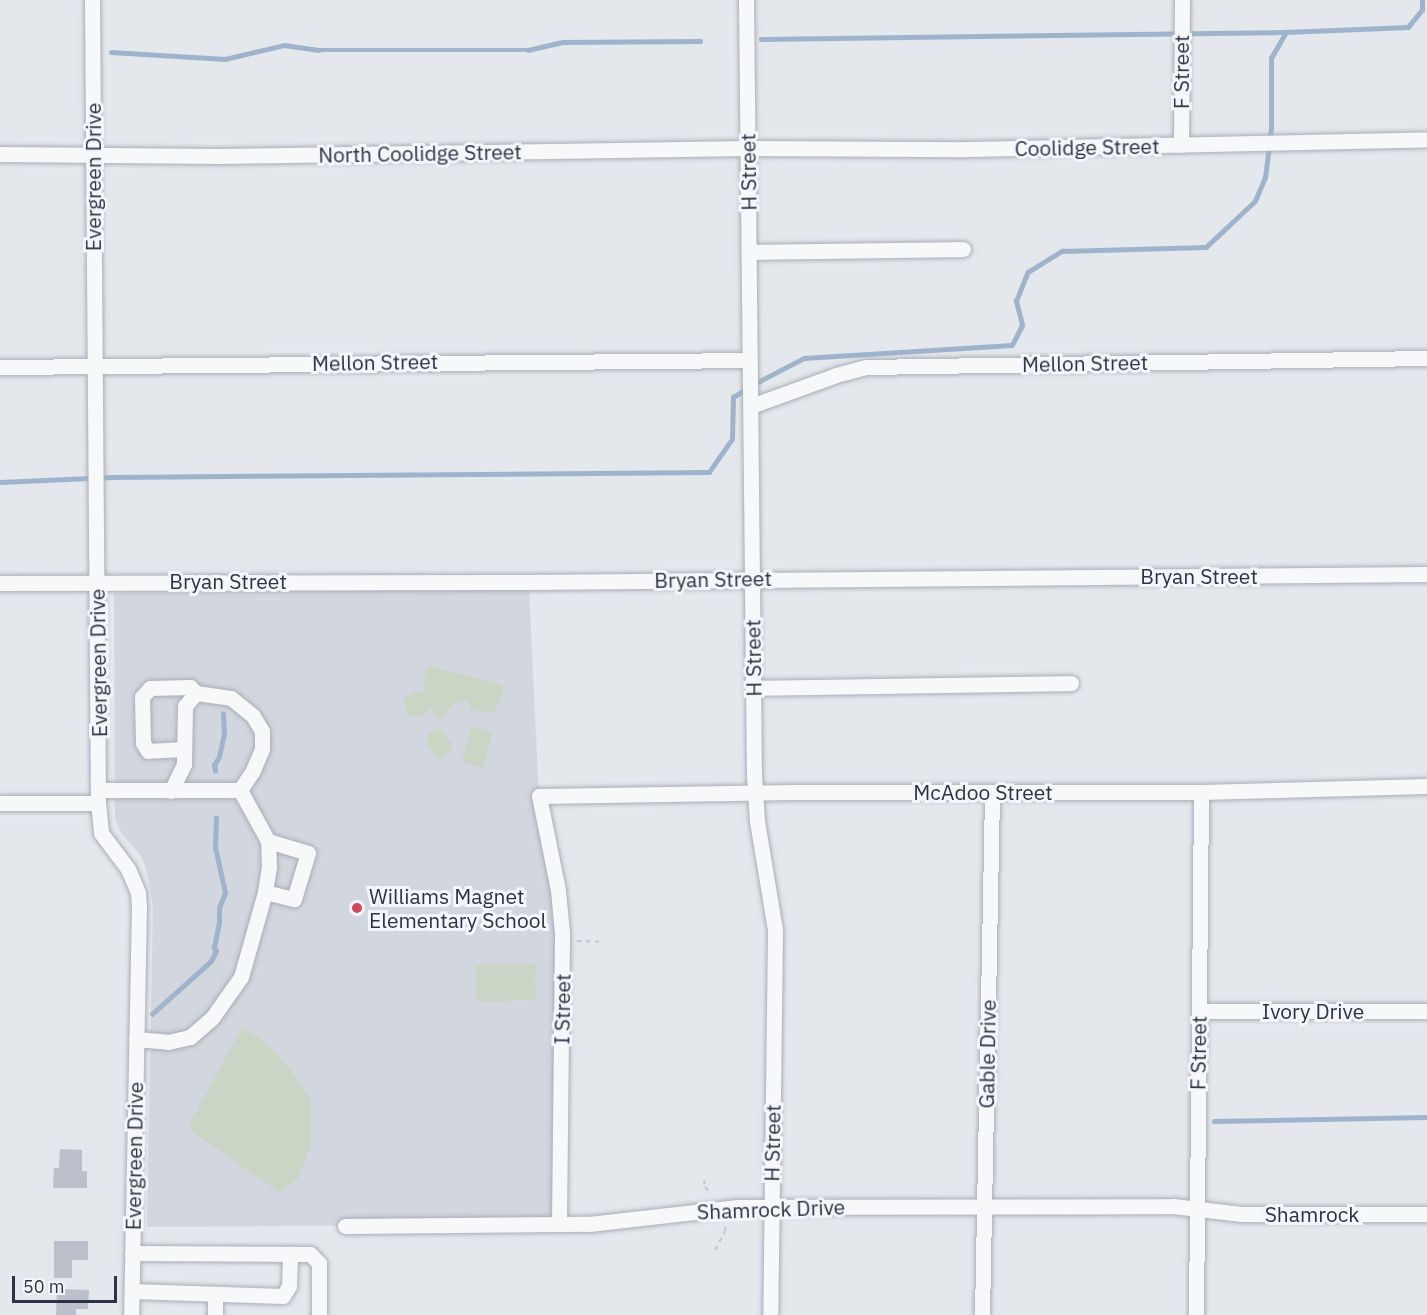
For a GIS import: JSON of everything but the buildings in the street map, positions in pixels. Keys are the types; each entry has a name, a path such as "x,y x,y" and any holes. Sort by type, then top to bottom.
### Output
{"street":[{"name":"Evergreen Drive","path":"92,0 98,797 101,833 128,869 138,893 131,1315"},
{"name":"H Street","path":"746,0 755,792 757,821 773,903 775,930 770,1315"},
{"name":"F Street","path":"1181,145 1182,0"},
{"name":"Coolidge Street","path":"748,148 965,149 1427,139"},
{"name":"North Coolidge Street","path":"0,154 93,156 748,148"},
{"path":"749,252 963,249"},
{"name":"Mellon Street","path":"751,401 866,367 1427,358"},
{"name":"Mellon Street","path":"0,367 750,365"},
{"name":"Bryan Street","path":"0,582 1427,574"},
{"path":"753,688 1071,683"},
{"path":"184,749 148,751 143,743 142,697 150,688 190,687 196,693 231,698 253,716 262,731 262,750 252,772 240,790"},
{"path":"171,791 184,764 184,706 196,693"},
{"name":"McAdoo Street","path":"539,796 755,792 1201,792 1427,786"},
{"path":"0,803 171,791 240,790"},
{"path":"136,1039 157,1042 181,1040 201,1030 241,977 265,892 269,867 268,841 240,790"},
{"name":"Gable Drive","path":"982,1315 992,792"},
{"name":"F Street","path":"1196,1315 1201,792"},
{"name":"I Street","path":"539,796 558,890 562,941 559,1224"},
{"path":"265,892 294,898 308,853 268,841"},
{"name":"Ivory Drive","path":"1199,1011 1427,1011"},
{"name":"Shamrock Drive","path":"345,1226 620,1222 719,1208 771,1207 1173,1206 1197,1210"},
{"name":"Shamrock","path":"1197,1210 1242,1214 1427,1214"},
{"path":"132,1253 310,1254 319,1263 319,1315"},
{"path":"132,1291 283,1296 289,1286 290,1254"},
{"path":"215,1294 215,1315"}],"path":[{"path":"562,941 600,942"},
{"path":"704,1180 705,1187 719,1208 725,1231 715,1250"}],"shaded area":[{"name":"Williams Magnet Elementary School","path":"529,589 539,796 560,909 559,1224 147,1227 153,907 146,867 139,853 122,834 115,819 114,593"}],"green space":[{"path":"429,666 493,682 504,687 496,709 490,713 471,710 467,700 452,705 442,718 435,716 433,709 429,707 425,715 413,718 408,715 403,700 412,693 425,690 424,674"},
{"path":"472,726 493,732 483,768 462,762"},
{"path":"439,728 451,742 452,749 442,759 436,757 427,746 428,732"},
{"path":"535,963 536,1000 476,1002 475,965"},
{"path":"242,1028 265,1042 290,1069 311,1100 311,1145 298,1179 279,1192 191,1131 190,1122"}],"waterway":[{"path":"754,384 804,358 1012,345 1022,325 1016,301 1028,272 1062,251 1206,247 1255,201 1265,178 1271,129 1271,58 1286,32 1408,27 1422,10 1422,0"},
{"path":"761,39 1286,32"},
{"path":"111,52 225,59 284,45 319,50 528,50 563,42 700,41"},
{"path":"0,482 112,477 709,472 732,439 733,397 747,389"},
{"path":"215,771 214,765 219,757 224,734 223,714"},
{"path":"152,1014 211,961 216,951 214,948 219,923 219,908 225,893 215,847 216,818"},
{"path":"1214,1121 1427,1117"}],"place":[{"name":"Williams Magnet Elementary School","path":"357,908"}]}
